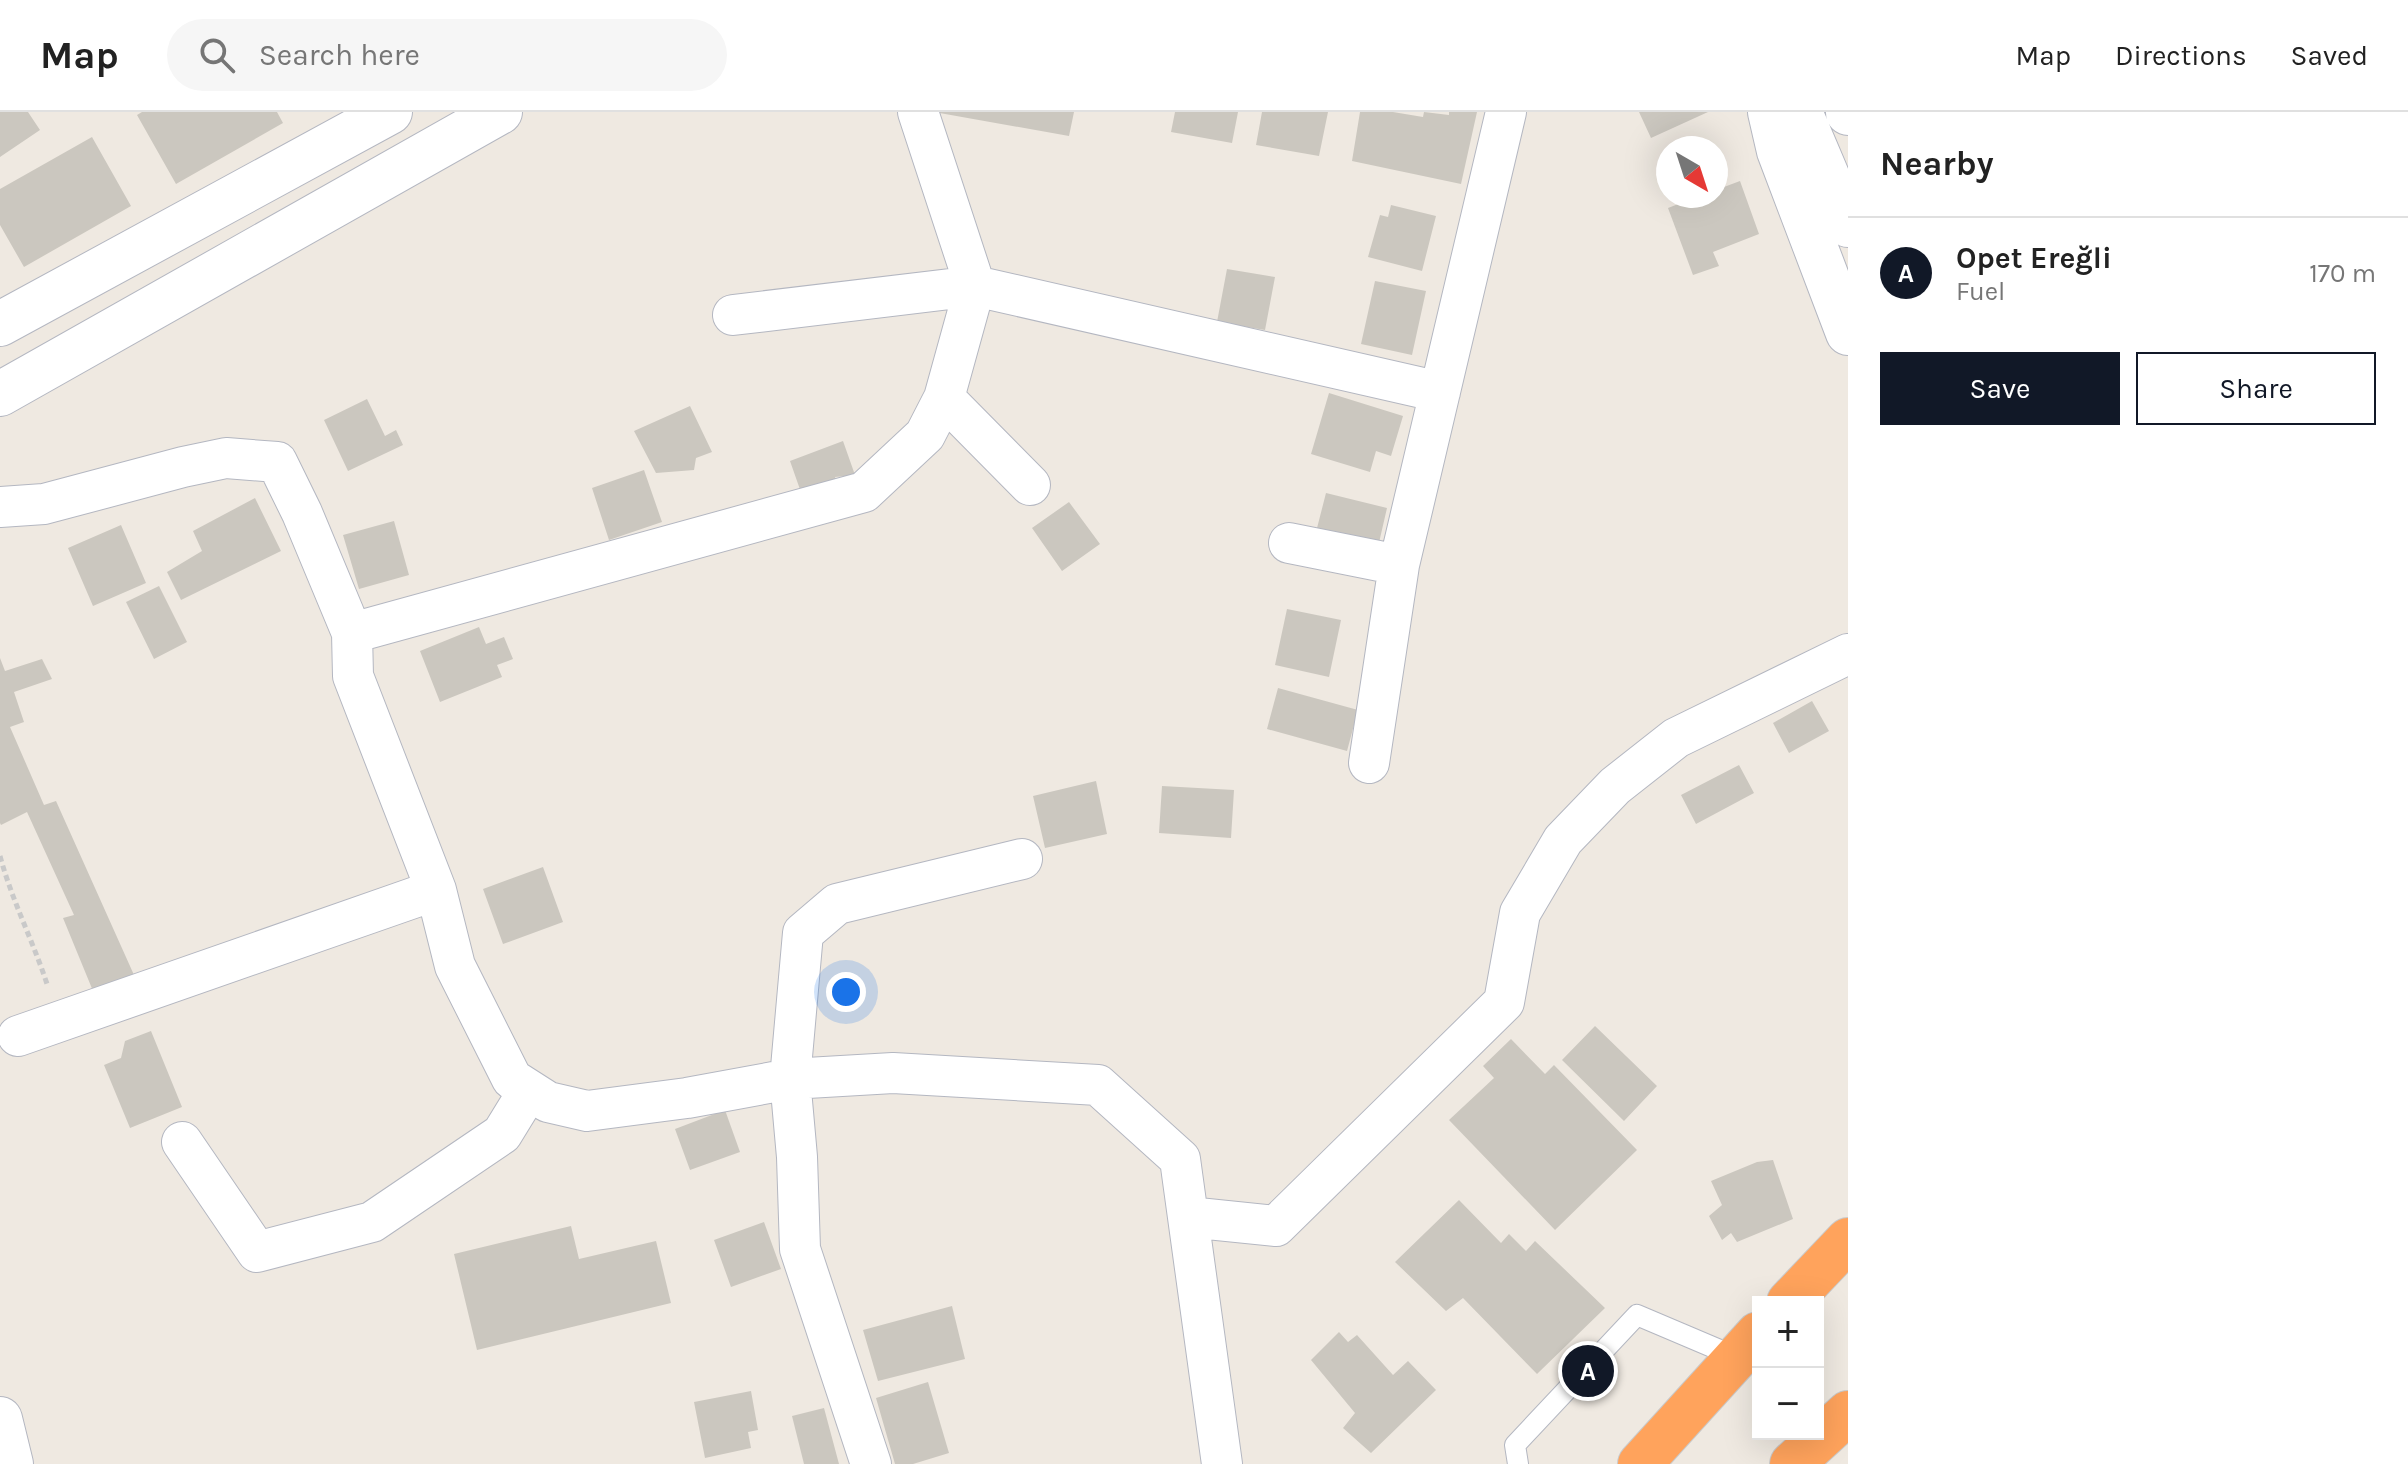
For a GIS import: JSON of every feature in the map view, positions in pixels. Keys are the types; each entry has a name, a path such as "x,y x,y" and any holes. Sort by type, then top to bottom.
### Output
{"highway":[{"path":"1795,1296 1848,1240"},
{"path":"1640,1464 1747,1346"},
{"path":"1792,1464 1848,1413"}],"main road":[{"path":"0,324 390,112"},
{"path":"0,394 500,112"},
{"path":"1770,112 1779,151 1848,333"},
{"path":"1800,112 1848,225"},
{"path":"0,1419 11,1464"}],"street":[{"path":"352,633 864,492 925,435 944,398 975,286 918,112"},
{"path":"1369,763 1399,565 1506,112"},
{"path":"733,315 975,286 1440,392"},
{"path":"944,398 1030,485"},
{"path":"0,507 44,504 226,458 277,462 302,513 352,633 353,676 436,890 455,966 512,1079 548,1102 587,1111 687,1098 790,1079 893,1073 1098,1085 1180,1159 1222,1464"},
{"path":"1289,543 1399,565"},
{"path":"1188,1217 1276,1226 1504,1002 1520,913 1563,840 1615,786 1676,738 1848,654"},
{"path":"871,1464 800,1249 797,1157 790,1079 803,933 837,904 1022,859"},
{"path":"18,1036 436,890"},
{"path":"182,1142 257,1252 372,1222 502,1134 529,1090"}],"lane":[{"path":"1518,1464 1515,1445 1637,1315 1747,1346"}],"path":[{"path":"0,856 5,876 36,947 60,1022"}],"building":[{"path":"0,112 28,112 40,130 0,157"},
{"path":"142,112 277,112 283,123 176,184 137,115"},
{"path":"934,112 1074,112 1069,136"},
{"path":"1175,112 1238,112 1232,143 1171,132"},
{"path":"1262,112 1328,112 1319,156 1256,145"},
{"path":"1360,112 1393,112 1423,117 1424,112 1449,115 1449,112 1477,112 1461,184 1352,161"},
{"path":"1639,112 1708,112 1651,138"},
{"path":"92,137 131,206 24,267 0,225 0,189"},
{"path":"1740,181 1759,234 1713,252 1719,266 1693,275 1668,208 1728,208 1728,186"},
{"path":"1391,205 1436,216 1422,271 1368,257 1380,215 1388,217"},
{"path":"1227,269 1275,277 1265,330 1217,322"},
{"path":"1375,281 1426,291 1412,355 1361,344"},
{"path":"1329,393 1403,416 1391,456 1376,451 1370,472 1311,454"},
{"path":"367,399 385,436 396,430 403,445 348,471 324,420"},
{"path":"690,406 712,452 696,458 694,470 656,473 634,431"},
{"path":"843,441 855,475 835,477 838,485 803,498 790,461"},
{"path":"644,470 662,522 609,540 592,488"},
{"path":"1326,493 1387,508 1378,547 1316,532"},
{"path":"255,498 281,551 181,600 167,572 202,551 193,531"},
{"path":"1069,502 1100,544 1062,571 1032,528"},
{"path":"394,521 409,575 359,589 343,535"},
{"path":"121,525 146,583 93,606 68,548"},
{"path":"159,586 187,642 154,659 126,602"},
{"path":"1287,609 1341,620 1329,677 1275,665"},
{"path":"479,627 486,644 504,637 513,659 497,665 502,677 440,702 420,651"},
{"path":"0,658 5,671 42,659 52,679 14,692 24,722 10,727 44,805 56,801 134,975 93,991 63,918 74,915 27,812 0,823"},
{"path":"1278,688 1358,710 1347,751 1267,729"},
{"path":"1812,701 1829,731 1789,753 1773,723"},
{"path":"1739,765 1754,793 1696,824 1681,795"},
{"path":"1096,781 1107,834 1045,848 1033,796"},
{"path":"1162,786 1234,790 1231,838 1159,833"},
{"path":"543,867 563,922 503,944 483,889"},
{"path":"1595,1026 1657,1086 1624,1121 1562,1060"},
{"path":"151,1031 182,1107 130,1128 104,1065 121,1058 125,1041"},
{"path":"1511,1039 1545,1074 1554,1065 1637,1150 1555,1230 1449,1120 1494,1078 1483,1066"},
{"path":"725,1110 740,1152 690,1170 675,1129"},
{"path":"1773,1160 1793,1219 1737,1242 1731,1233 1722,1240 1709,1216 1722,1205 1711,1181 1757,1162"},
{"path":"1459,1200 1501,1243 1509,1234 1526,1251 1535,1241 1605,1308 1537,1374 1463,1298 1446,1311 1395,1262"},
{"path":"764,1222 781,1269 731,1287 714,1240"},
{"path":"571,1226 579,1259 656,1241 671,1303 477,1350 454,1254"},
{"path":"952,1306 965,1359 878,1381 863,1330"},
{"path":"1339,1332 1348,1342 1357,1335 1393,1375 1408,1361 1436,1390 1371,1453 1343,1428 1355,1413 1311,1360"},
{"path":"928,1382 949,1453 913,1464 895,1464 876,1398"},
{"path":"751,1391 758,1430 748,1432 751,1448 705,1458 694,1402"},
{"path":"824,1408 839,1464 804,1464 792,1416"}],"place":[{"name":"Opet Ereğli","path":"1588,1371"}]}
